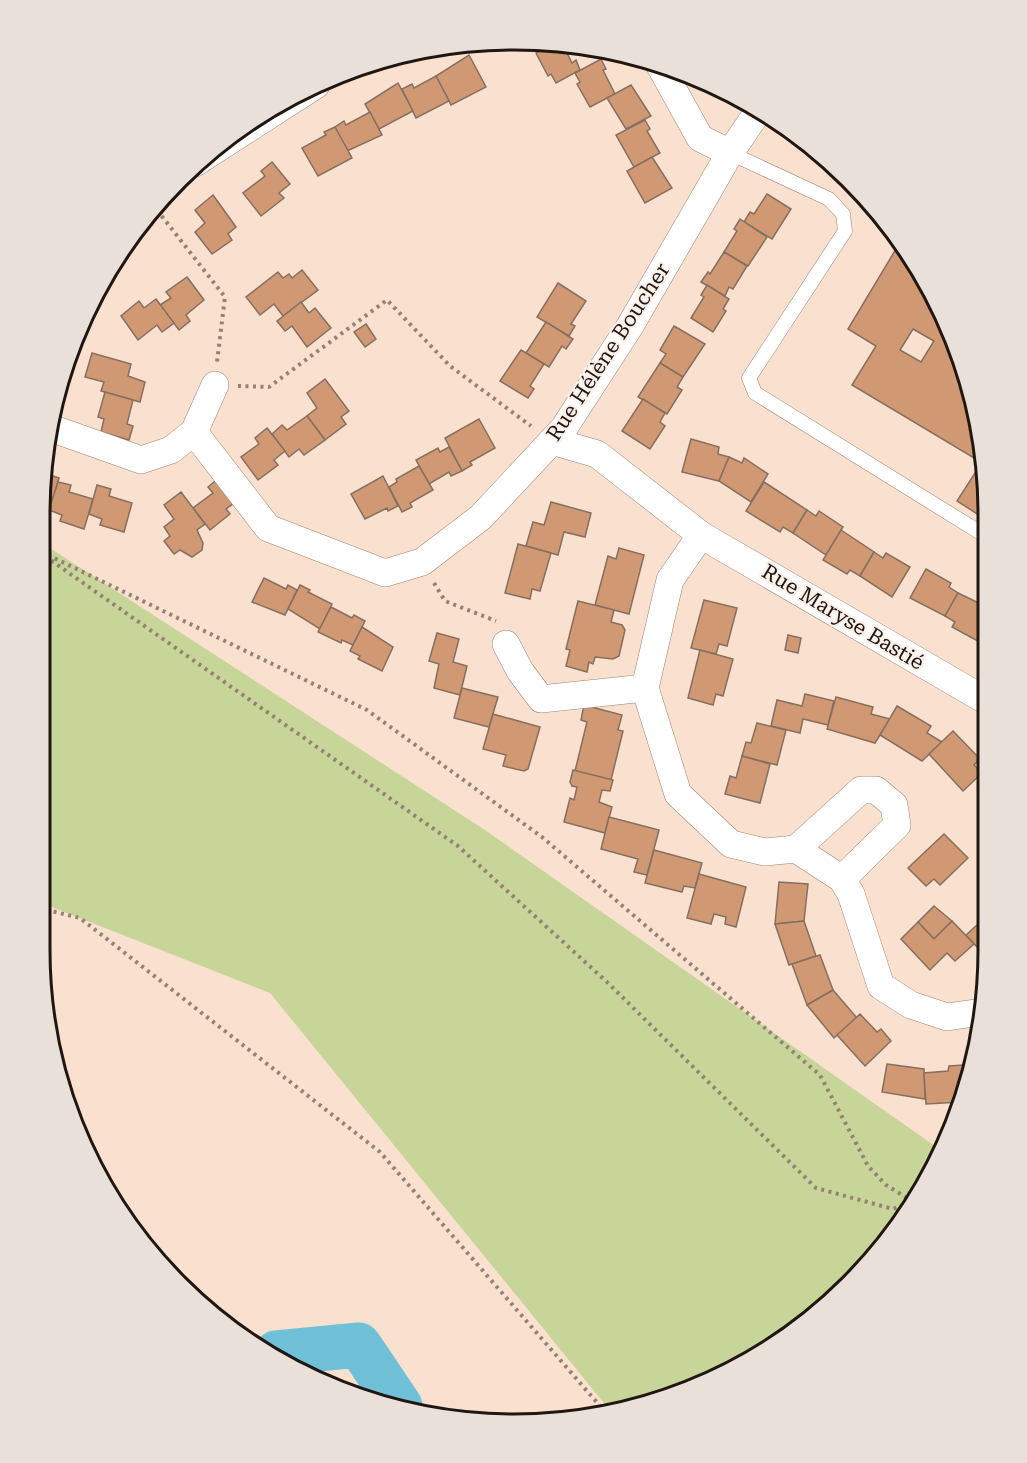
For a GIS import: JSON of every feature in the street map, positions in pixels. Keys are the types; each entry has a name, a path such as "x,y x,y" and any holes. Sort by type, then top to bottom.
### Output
{"street":[{"path":"665,75 700,138 730,153"},
{"name":"Rue Hélène Boucher","path":"194,432 268,528 385,573 422,562 481,517 564,428 630,326 730,153 754,117"},
{"path":"57,430 141,460 171,450 194,432 215,385"},
{"name":"Rue Maryse Bastié","path":"552,441 597,454 701,535 978,696"},
{"path":"701,535 670,580 645,688 678,794 730,844 765,852 796,849 861,790 876,790 894,805 897,825 842,879"},
{"path":"506,644 520,670 541,699 645,688"},
{"path":"796,849 842,879 851,894 881,986 912,1005 947,1017 973,1013"}],"lane":[{"path":"730,153 829,200 843,214 844,231 750,378 755,393 978,531"}],"path":[{"path":"160,214 225,297 215,385 269,387 387,300 450,366 552,441"},
{"path":"50,556 367,710 542,837 820,1075 868,1166 886,1185 906,1197"},
{"path":"50,559 458,846 607,982 816,1188 893,1209 899,1206"},
{"path":"422,562 445,601 496,620 506,644"},
{"path":"50,911 80,918 380,1152 600,1406"}],"green space":[{"path":"50,548 485,830 934,1145 915,1182 882,1232 842,1278 796,1318 719,1366 663,1389 605,1405 270,993 50,906"}],"building":[{"path":"541,50 567,52 572,63 576,60 580,70 556,83 551,74 548,76 536,53"},
{"path":"469,55 486,87 451,105 436,76"},
{"path":"601,59 606,69 603,70 615,94 590,107 577,84 580,82 575,73"},
{"path":"436,76 449,101 416,118 402,89 412,84 414,88"},
{"path":"398,83 413,111 379,129 365,104"},
{"path":"631,85 651,116 626,129 607,98"},
{"path":"370,112 382,135 347,151 335,127 344,121 346,125"},
{"path":"645,120 650,129 647,131 660,153 634,167 616,135"},
{"path":"335,127 352,158 318,176 302,148 326,135 324,132"},
{"path":"652,157 672,188 645,203 627,171"},
{"path":"272,162 290,184 279,193 284,198 261,216 243,193 265,176 261,171"},
{"path":"767,194 791,209 772,239 744,222 750,212 754,214"},
{"path":"213,195 236,227 228,234 232,240 212,254 195,232 205,223 195,210"},
{"path":"740,219 767,237 748,266 724,252 737,231 734,229"},
{"path":"895,250 930,308 953,364 969,423 975,458 852,385 876,346 848,329","holes":["913,329 934,341 921,362 900,350"]},
{"path":"724,252 747,266 733,289 729,287 725,296 701,282 708,272 710,274"},
{"path":"302,270 318,290 283,316 274,304 260,315 246,297 278,272 283,278 289,274 292,278"},
{"path":"187,277 204,300 186,315 190,321 179,330 160,305 171,298 166,292"},
{"path":"558,283 586,301 571,324 575,326 569,336 537,317"},
{"path":"707,285 729,299 723,309 726,311 713,332 691,318 704,297 701,295"},
{"path":"156,299 174,323 162,332 157,325 138,340 121,316 139,301 144,308"},
{"path":"301,302 309,313 315,308 331,328 307,347 292,326 285,331 277,321"},
{"path":"546,322 573,339 566,349 562,346 549,367 526,353"},
{"path":"366,324 376,339 365,347 354,332"},
{"path":"674,326 705,344 683,377 660,363 666,354 660,350"},
{"path":"521,350 544,364 530,386 534,389 528,398 500,381"},
{"path":"92,353 131,364 128,376 145,382 140,402 101,391 104,382 85,377"},
{"path":"660,363 683,377 677,387 682,390 667,414 638,397"},
{"path":"325,379 349,411 341,417 346,424 325,440 307,416 317,408 307,393"},
{"path":"105,392 133,400 127,424 133,426 129,440 101,432 104,419 98,417"},
{"path":"643,399 665,413 660,422 665,426 650,449 622,431"},
{"path":"307,416 325,440 304,455 299,449 289,457 272,434 282,425 287,430"},
{"path":"479,419 495,448 470,462 472,465 462,471 445,438"},
{"path":"267,428 285,451 274,460 278,465 258,480 241,457 259,444 255,438"},
{"path":"691,439 719,447 718,454 729,457 719,481 682,472"},
{"path":"449,447 462,471 451,476 449,472 429,484 416,460 438,448 440,452"},
{"path":"729,457 742,463 744,458 768,474 751,502 719,481"},
{"path":"419,466 433,490 410,503 412,507 402,512 389,487 397,482 396,479"},
{"path":"976,472 978,514 957,501"},
{"path":"51,475 59,478 50,507"},
{"path":"383,476 398,506 388,511 387,508 365,519 351,494"},
{"path":"219,478 237,501 226,509 230,514 210,530 193,508 213,493 208,487"},
{"path":"58,482 71,485 69,492 93,499 84,529 60,521 62,515 50,510"},
{"path":"764,482 807,510 793,533 783,527 780,532 746,511"},
{"path":"97,485 111,489 109,496 132,503 124,532 100,525 102,519 89,514"},
{"path":"181,492 205,524 197,530 203,543 202,550 192,557 180,550 174,554 164,541 170,536 164,527 174,519 164,505"},
{"path":"551,502 591,513 585,537 564,532 558,555 526,546 533,522 544,525"},
{"path":"807,510 816,516 819,511 843,527 826,555 793,533"},
{"path":"841,530 874,552 860,576 850,570 847,574 823,560"},
{"path":"518,544 551,553 540,591 532,589 530,599 505,593"},
{"path":"619,548 644,555 629,614 595,605 608,556 616,559"},
{"path":"874,552 883,558 886,553 910,567 892,597 860,576"},
{"path":"926,569 951,583 949,587 958,593 945,616 910,598"},
{"path":"264,578 286,589 288,585 297,590 285,615 252,602"},
{"path":"300,585 310,590 308,592 332,604 320,629 288,609"},
{"path":"958,593 978,603 978,641 952,627 955,622 945,616"},
{"path":"704,600 737,608 727,646 719,644 716,654 691,648"},
{"path":"578,601 614,610 611,622 622,625 625,630 619,656 613,659 595,657 593,664 589,662 587,672 566,666 570,650 566,649"},
{"path":"331,607 352,618 354,615 365,621 353,645 342,640 341,643 318,632"},
{"path":"362,627 393,647 382,671 358,659 360,656 350,651"},
{"path":"437,633 459,639 453,662 467,666 460,695 434,688 439,664 429,661"},
{"path":"788,635 801,638 798,653 785,650"},
{"path":"700,650 733,659 723,696 716,694 713,705 688,698"},
{"path":"462,688 498,697 489,727 454,718"},
{"path":"805,694 834,701 828,725 803,719 800,733 771,726 777,700 802,706"},
{"path":"836,697 873,707 871,714 890,719 875,743 827,729"},
{"path":"584,705 622,715 618,730 623,731 611,780 575,771 587,722 581,720"},
{"path":"897,706 931,726 927,733 942,742 922,761 880,735"},
{"path":"493,714 540,727 528,769 524,771 503,766 506,755 483,749"},
{"path":"757,723 786,730 777,765 742,756 746,742 751,743"},
{"path":"953,731 978,757 978,761 974,765 978,769 978,777 963,791 929,754"},
{"path":"742,756 770,764 760,803 725,794 730,776 736,778"},
{"path":"573,770 613,780 610,791 602,790 599,802 612,807 605,833 564,822 570,798 574,800 577,787 572,786 570,782"},
{"path":"609,817 659,830 647,875 634,872 638,859 601,849"},
{"path":"944,834 968,858 940,885 934,879 926,886 908,868"},
{"path":"654,850 702,863 695,888 684,886 682,892 645,883"},
{"path":"699,874 746,887 736,927 725,924 726,917 714,914 711,924 687,918"},
{"path":"779,882 808,884 804,921 775,924"},
{"path":"934,906 952,921 934,939 918,922"},
{"path":"804,921 816,956 789,965 775,924"},
{"path":"952,921 974,944 955,961 947,953 930,970 901,939 918,922 934,939"},
{"path":"978,924 978,948 966,935"},
{"path":"820,955 833,990 807,1005 792,964"},
{"path":"833,990 857,1018 834,1038 807,1005"},
{"path":"860,1014 877,1032 881,1029 891,1041 865,1066 837,1035"},
{"path":"887,1064 924,1069 925,1099 882,1092"},
{"path":"963,1065 952,1103 926,1104 924,1073 948,1071 949,1066"}],"waterway":[{"path":"283,1352 359,1345 395,1398"}]}
